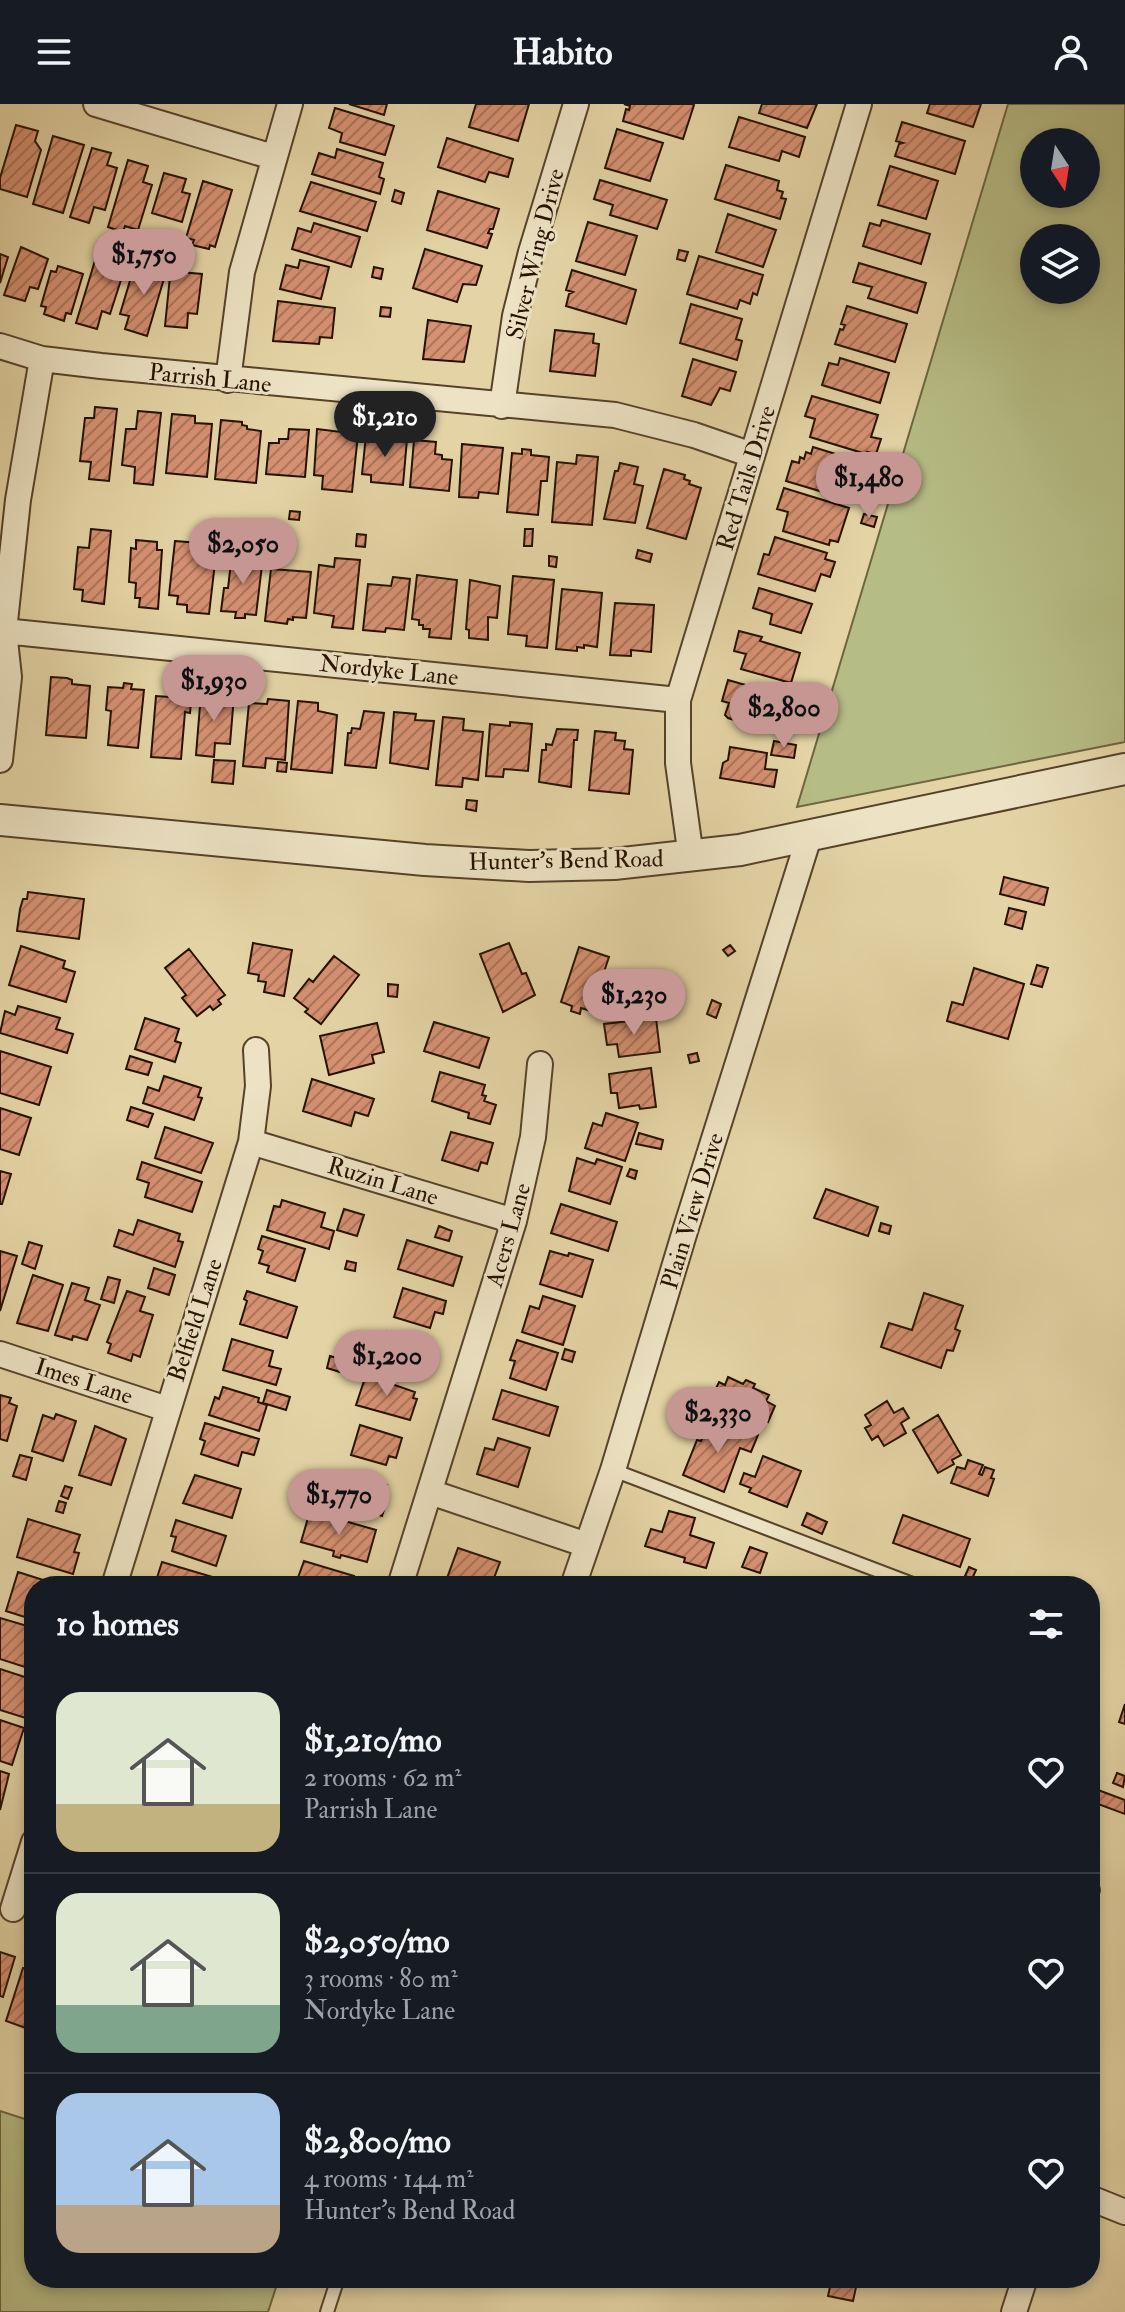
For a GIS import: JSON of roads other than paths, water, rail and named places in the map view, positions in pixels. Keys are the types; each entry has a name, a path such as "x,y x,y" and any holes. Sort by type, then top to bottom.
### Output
{"street":[{"path":"96,104 273,157"},
{"path":"228,380 242,272 290,104"},
{"name":"Silver Wing Drive","path":"502,406 515,316 576,104"},
{"name":"Red Tails Drive","path":"691,857 678,763 678,700 859,104"},
{"name":"Parrish Lane","path":"0,346 42,359 228,380 615,415 694,435 752,455"},
{"path":"0,760 9,677 2,634 18,500 42,359"},
{"name":"Nordyke Lane","path":"2,634 678,700"},
{"name":"Hunter's Bend Road","path":"0,820 425,860 529,866 614,864 691,857 809,837 1125,769"},
{"name":"Plain View Drive","path":"576,1576 613,1470 809,837"},
{"name":"Belfield Lane","path":"117,1576 251,1142 258,1086 256,1050"},
{"name":"Acers Lane","path":"403,1576 514,1221 533,1137 540,1064"},
{"name":"Ruzin Lane","path":"251,1142 514,1221"},
{"name":"Imes Lane","path":"0,1354 167,1409"},
{"path":"430,1492 587,1545"},
{"path":"16,1910 24,1880"},
{"path":"1100,2202 1125,2212"},
{"path":"1014,2312 1022,2288"}],"lane":[{"path":"613,1470 892,1576"},
{"path":"327,2312 335,2288"}]}
